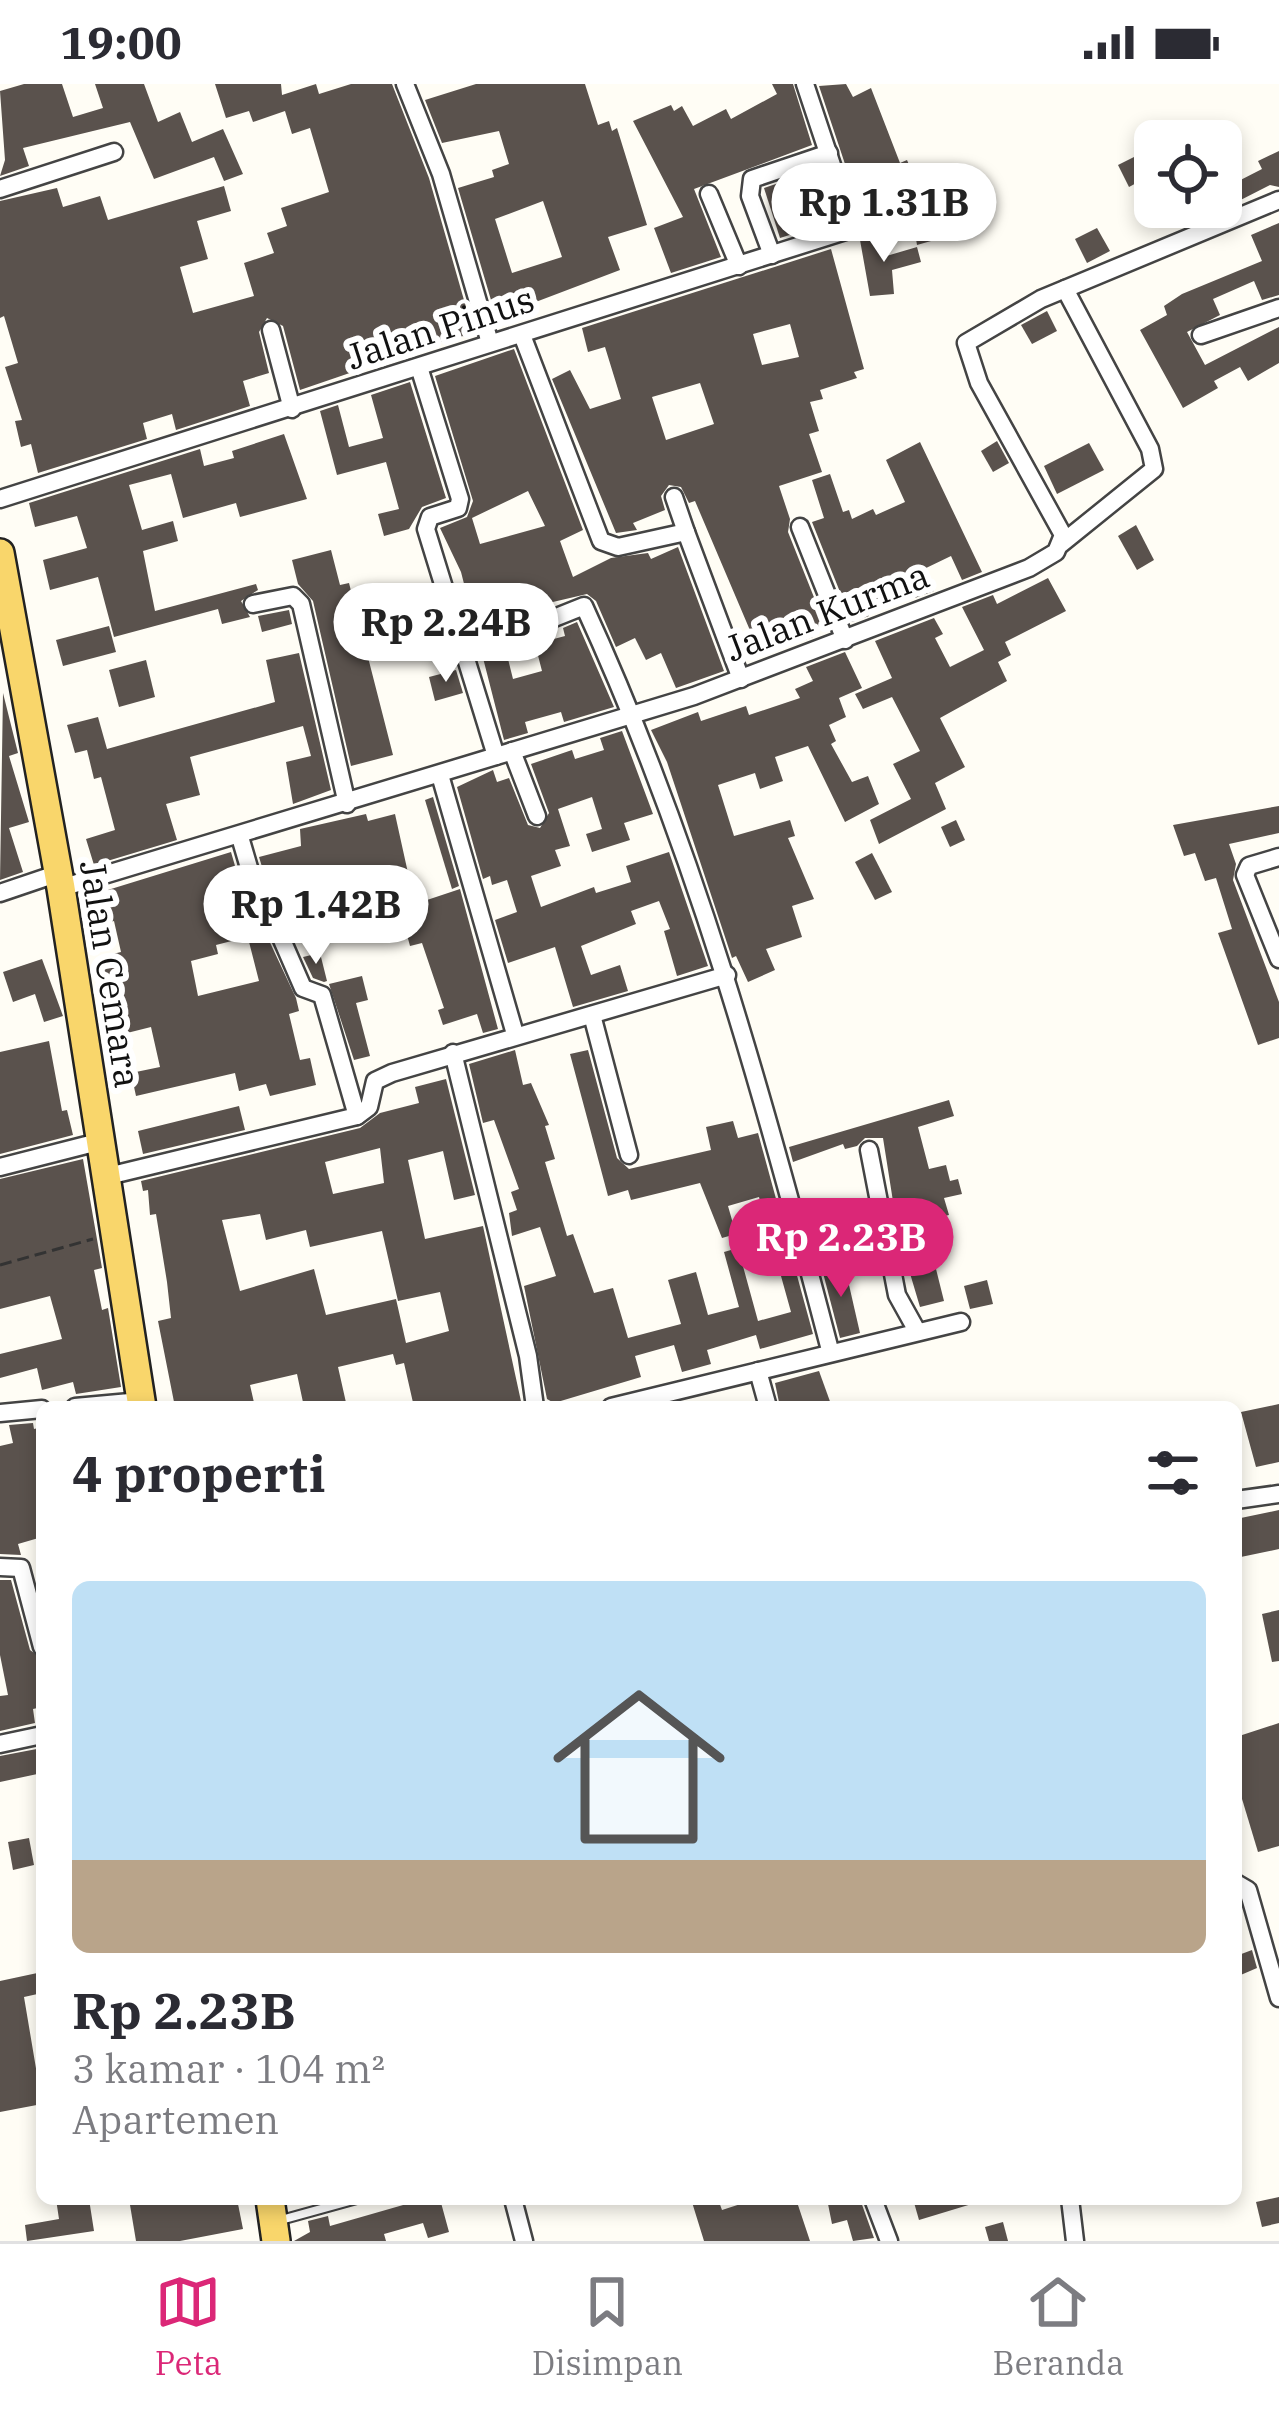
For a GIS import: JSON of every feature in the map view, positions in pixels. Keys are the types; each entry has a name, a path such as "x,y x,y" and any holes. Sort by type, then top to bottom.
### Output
{"main road":[{"name":"Jalan Cemara","path":"0,553 60,881 141,1401"}],"street":[{"path":"405,84 440,174 490,344"},
{"path":"806,84 853,228"},
{"path":"0,189 114,152"},
{"path":"772,255 750,196 752,179 829,153"},
{"path":"709,194 740,266"},
{"path":"1061,544 1060,524 964,352 966,344 992,325 1065,289 1279,200"},
{"name":"Jalan Pinus","path":"0,499 899,214"},
{"name":"Jalan Kurma","path":"0,893 240,837 440,775 741,679 1012,576 1061,544 1154,469 1150,449 1065,289"},
{"path":"1201,334 1279,308"},
{"path":"271,330 292,409"},
{"path":"522,335 601,541 617,547 686,532"},
{"path":"419,367 460,499 458,508 430,517 426,529 504,753 537,816"},
{"path":"674,497 741,679"},
{"path":"800,526 845,640"},
{"path":"253,604 292,596 301,604 347,804"},
{"path":"554,617 584,607 631,715 727,976 830,1350"},
{"path":"440,775 515,1034"},
{"path":"240,837 260,905 276,926 285,956 303,988 322,995 356,1116"},
{"path":"1279,857 1249,866 1245,875 1279,959"},
{"path":"108,1176 356,1116 369,1107 379,1078 515,1034 727,976"},
{"path":"592,1015 629,1155"},
{"path":"453,1053 528,1356 534,1401"},
{"path":"0,1167 102,1141"},
{"path":"868,1150 898,1295 917,1330"},
{"path":"636,1401 830,1350 962,1322"},
{"path":"758,1371 766,1401"},
{"path":"0,1413 36,1410"},
{"path":"1242,1499 1279,1494"},
{"path":"0,1567 21,1568 36,1624"},
{"path":"0,1744 36,1736"},
{"path":"1242,1886 1248,1890 1279,1998"},
{"path":"515,2205 524,2241"},
{"path":"875,2205 889,2241"},
{"path":"1071,2205 1076,2241"}],"lane":[{"path":"272,2228 339,2205"}],"path":[{"path":"0,1265 118,1233"}],"building":[{"path":"24,84 62,84 73,117 103,108 95,84 144,84 158,122 180,112 192,142 223,129 243,174 224,181 214,157 154,179 130,122 23,148 29,166 0,176 5,160 0,91"},
{"path":"215,84 281,84 282,95 316,84 319,94 351,84 392,84 429,178 474,335 455,337 300,390 283,326 267,318 259,332 269,373 243,381 250,406 176,430 172,414 143,423 147,439 38,473 31,444 21,447 15,421 22,420 5,367 18,363 4,316 0,318 0,201 57,188 63,207 100,196 108,220 224,186 231,211 197,221 208,259 180,267 193,313 254,296 244,263 274,253 267,233 287,226 281,208 329,192 310,128 292,134 285,111 253,122 249,111 226,118"},
{"path":"476,84 585,84 598,125 609,121 612,131 617,128 647,225 608,237 620,270 496,317 458,188 494,177 492,170 509,164 499,131 442,143 425,100","holes":["543,201 562,257 512,273 495,219"]},
{"path":"772,84 793,84 812,145 694,189 721,257 671,273 654,228 683,217 633,121 671,105 674,111 682,106 693,126 726,109 731,119 777,94"},
{"path":"846,84 853,97 871,88 900,163 907,160 921,193 931,241 917,245 911,209 905,200 887,204 877,169 849,176 819,86"},
{"path":"1279,151 1279,187 1270,185 1242,199 1242,179 1262,169 1258,161"},
{"path":"1134,157 1134,184 1129,187 1118,165"},
{"path":"820,169 837,220 780,238 764,188"},
{"path":"1279,223 1279,295 1262,300 1254,281 1213,299 1220,315 1187,332 1205,365 1279,327 1279,363 1248,381 1240,367 1214,381 1218,388 1183,408 1140,330 1167,315 1164,306 1182,294 1262,261 1251,235"},
{"path":"1097,228 1110,251 1087,263 1075,239"},
{"path":"877,234 883,257 917,247 921,262 892,270 894,294 870,296 860,240"},
{"path":"831,249 864,369 854,372 857,378 820,390 823,399 810,402 819,431 809,434 822,472 779,486 790,519 788,532 825,625 811,631 813,637 747,659 740,641 752,635 695,501 689,503 681,487 669,485 661,496 665,510 633,523 637,530 616,533 552,379 570,370 590,409 621,399 605,347 588,352 582,328","holes":["790,324 799,357 762,365 753,334","700,383 714,424 666,440 652,397"]},
{"path":"1047,311 1057,331 1032,344 1021,325"},
{"path":"514,349 583,530 560,541 573,577 611,558 648,553 651,559 678,547 724,671 676,688 661,653 646,660 635,638 616,647 596,601 587,594 497,615 513,679 542,671 535,644 565,636 563,628 577,622 614,707 564,722 561,712 525,722 528,733 504,740 461,572 440,528 467,517 473,501 435,376","holes":["528,491 545,526 480,544 472,518"]},
{"path":"410,382 446,498 422,507 409,529 384,536 378,514 399,509 386,462 337,475 320,411 338,405 349,447 383,438 371,395"},
{"path":"284,434 307,499 240,517 236,503 183,518 171,474 129,485 142,530 173,521 178,541 143,551 155,611 256,584 258,590 241,601 250,617 222,624 218,609 114,637 98,577 50,590 43,560 87,548 77,516 35,527 29,503 200,449 204,466 234,458 232,451"},
{"path":"997,441 1009,463 993,472 981,451"},
{"path":"920,442 982,572 962,580 951,556 924,569 934,591 915,598 911,589 865,608 869,616 852,622 812,522 824,518 812,480 830,474 843,512 849,510 852,519 873,509 876,515 905,502 886,460"},
{"path":"1089,443 1104,470 1057,494 1044,466"},
{"path":"1136,525 1154,560 1137,570 1118,536"},
{"path":"331,550 340,585 349,583 393,755 351,766 313,601 298,584 292,560"},
{"path":"1048,578 1066,611 1005,642 1011,655 998,662 1007,681 940,718 965,767 935,783 946,809 879,844 870,820 911,799 893,764 920,751 892,697 863,709 855,694 892,678 875,641 934,618 943,634 935,638 950,667 984,650 962,607 993,595 997,604"},
{"path":"289,610 292,624 262,632 258,616"},
{"path":"109,626 116,652 63,666 56,640"},
{"path":"845,652 862,688 839,698 846,717 829,725 836,741 831,744 852,782 868,776 879,804 845,822 808,746 775,757 783,781 760,789 755,773 718,785 734,836 790,820 795,836 788,838 814,899 792,906 802,937 766,949 775,970 748,982 736,956 732,958 667,762 651,730 698,712 701,721 746,706 749,715 800,698 795,689 813,681 806,667"},
{"path":"299,653 331,790 293,804 286,762 311,756 303,726 190,757 200,795 166,804 177,840 94,865 86,839 115,830 101,777 94,779 87,750 75,753 67,725 98,717 107,749 275,702 266,660"},
{"path":"146,660 155,697 119,707 109,670"},
{"path":"456,670 463,693 435,701 429,677"},
{"path":"3,693 18,753 9,756 29,822 9,828 23,872 0,880"},
{"path":"622,731 653,814 624,823 630,840 592,852 586,834 602,829 592,797 558,809 570,846 555,850 561,866 531,876 541,907 594,887 596,893 631,882 626,866 669,852 708,966 677,976 664,931 670,929 659,901 631,911 636,924 581,946 591,975 620,965 628,991 573,1007 555,947 508,963 495,920 517,912 507,880 492,885 490,876 483,879 457,787 493,770 497,782 509,778 528,825 540,828 549,813 531,764 572,750 575,759 604,750 600,738"},
{"path":"433,797 459,886 452,889 425,800"},
{"path":"1279,806 1279,833 1229,844 1236,864 1233,880 1279,1002 1279,1038 1258,1045 1218,933 1232,929 1216,878 1205,881 1195,853 1184,856 1173,825"},
{"path":"366,814 368,821 395,814 408,873 396,876 400,891 353,903 347,879 307,889 315,920 298,925 289,892 271,896 259,857 301,846 300,829"},
{"path":"956,820 965,840 950,847 941,827"},
{"path":"231,852 255,935 216,945 218,954 191,961 198,996 259,981 248,938 266,934 296,998 299,1011 289,1014 300,1060 310,1058 316,1085 270,1096 266,1084 239,1091 235,1073 136,1096 131,1073 160,1067 151,1027 119,1035 100,957 121,952 114,921 105,924 98,893"},
{"path":"872,853 892,892 875,900 855,862"},
{"path":"460,889 498,1029 483,1033 477,1014 443,1025 438,1010 444,1008 422,943 410,946 400,909"},
{"path":"320,953 324,982 313,978 303,957"},
{"path":"42,959 63,1016 44,1022 35,994 13,1002 3,972"},
{"path":"362,976 368,1000 356,1003 370,1056 354,1060 329,984"},
{"path":"49,1041 62,1111 67,1110 73,1135 0,1154 0,1052"},
{"path":"515,1050 523,1085 531,1083 549,1125 545,1126 555,1159 545,1162 567,1236 573,1234 594,1293 613,1288 628,1338 681,1324 668,1280 696,1272 708,1315 739,1307 724,1252 738,1248 758,1321 791,1312 759,1197 728,1206 736,1234 722,1238 700,1183 631,1200 628,1190 608,1196 570,1054 588,1050 617,1158 629,1169 711,1150 706,1127 733,1121 738,1138 758,1133 813,1334 760,1349 756,1335 707,1350 711,1364 682,1372 674,1345 635,1356 641,1377 561,1401 547,1399 524,1286 556,1276 540,1227 512,1236 509,1213 517,1210 511,1192 519,1189 494,1120 483,1123 469,1064"},
{"path":"446,1079 475,1195 454,1200 443,1151 408,1160 425,1239 483,1226 521,1401 413,1401 404,1363 396,1365 393,1354 338,1367 346,1401 303,1401 297,1374 250,1385 254,1401 174,1401 158,1321 171,1318 167,1282 156,1214 150,1215 148,1190 143,1191 141,1181 360,1128 380,1113 419,1103 415,1087","holes":["380,1148 384,1183 333,1194 325,1162","260,1214 266,1240 306,1230 310,1247 382,1231 398,1301 440,1292 449,1331 406,1343 396,1299 326,1315 314,1269 240,1291 222,1220"]},
{"path":"949,1100 954,1116 918,1127 929,1169 946,1165 950,1181 958,1179 962,1194 944,1198 949,1215 924,1221 944,1301 920,1307 898,1233 883,1138 865,1138 857,1146 845,1149 843,1144 793,1162 789,1147"},
{"path":"239,1106 245,1130 143,1154 138,1131"},
{"path":"83,1159 102,1268 94,1270 102,1310 108,1308 121,1387 76,1394 73,1382 42,1390 37,1368 0,1378 0,1354 62,1339 50,1296 0,1309 0,1179"},
{"path":"844,1263 860,1333 840,1338 822,1269"},
{"path":"987,1280 993,1304 970,1309 964,1286"},
{"path":"819,1371 830,1401 779,1401 775,1383"},
{"path":"1279,1404 1279,1462 1256,1467 1242,1412"},
{"path":"33,1423 36,1428 36,1539 18,1544 21,1555 0,1554 0,1446 13,1443 9,1425"},
{"path":"1279,1510 1279,1549 1242,1557 1242,1518"},
{"path":"0,1580 11,1580 30,1650 36,1654 35,1723 0,1731 0,1696 8,1695 0,1655"},
{"path":"1279,1610 1279,1661 1272,1662 1262,1614"},
{"path":"1279,1723 1279,1846 1258,1852 1242,1799 1242,1735"},
{"path":"36,1749 36,1774 0,1782 0,1756"},
{"path":"29,1838 34,1865 13,1870 8,1842"},
{"path":"1252,1950 1257,1968 1242,1974 1242,1954"},
{"path":"36,1973 36,1994 24,1997 36,2068 36,2105 0,2112 0,1981"},
{"path":"1279,2197 1279,2223 1262,2227 1256,2202"},
{"path":"57,2205 90,2205 94,2231 27,2241 25,2225 59,2219"},
{"path":"130,2205 238,2205 243,2229 180,2241 136,2241"},
{"path":"403,2205 442,2205 449,2232 428,2238 423,2223 384,2234 386,2241 294,2241 310,2232 308,2221 328,2216 330,2226"},
{"path":"693,2205 720,2205 722,2210 737,2205 798,2205 810,2241 704,2241"},
{"path":"828,2205 862,2205 874,2238 853,2241 847,2220 832,2224"},
{"path":"915,2205 968,2205 919,2220"},
{"path":"1003,2222 1008,2241 989,2241 985,2227"}]}
